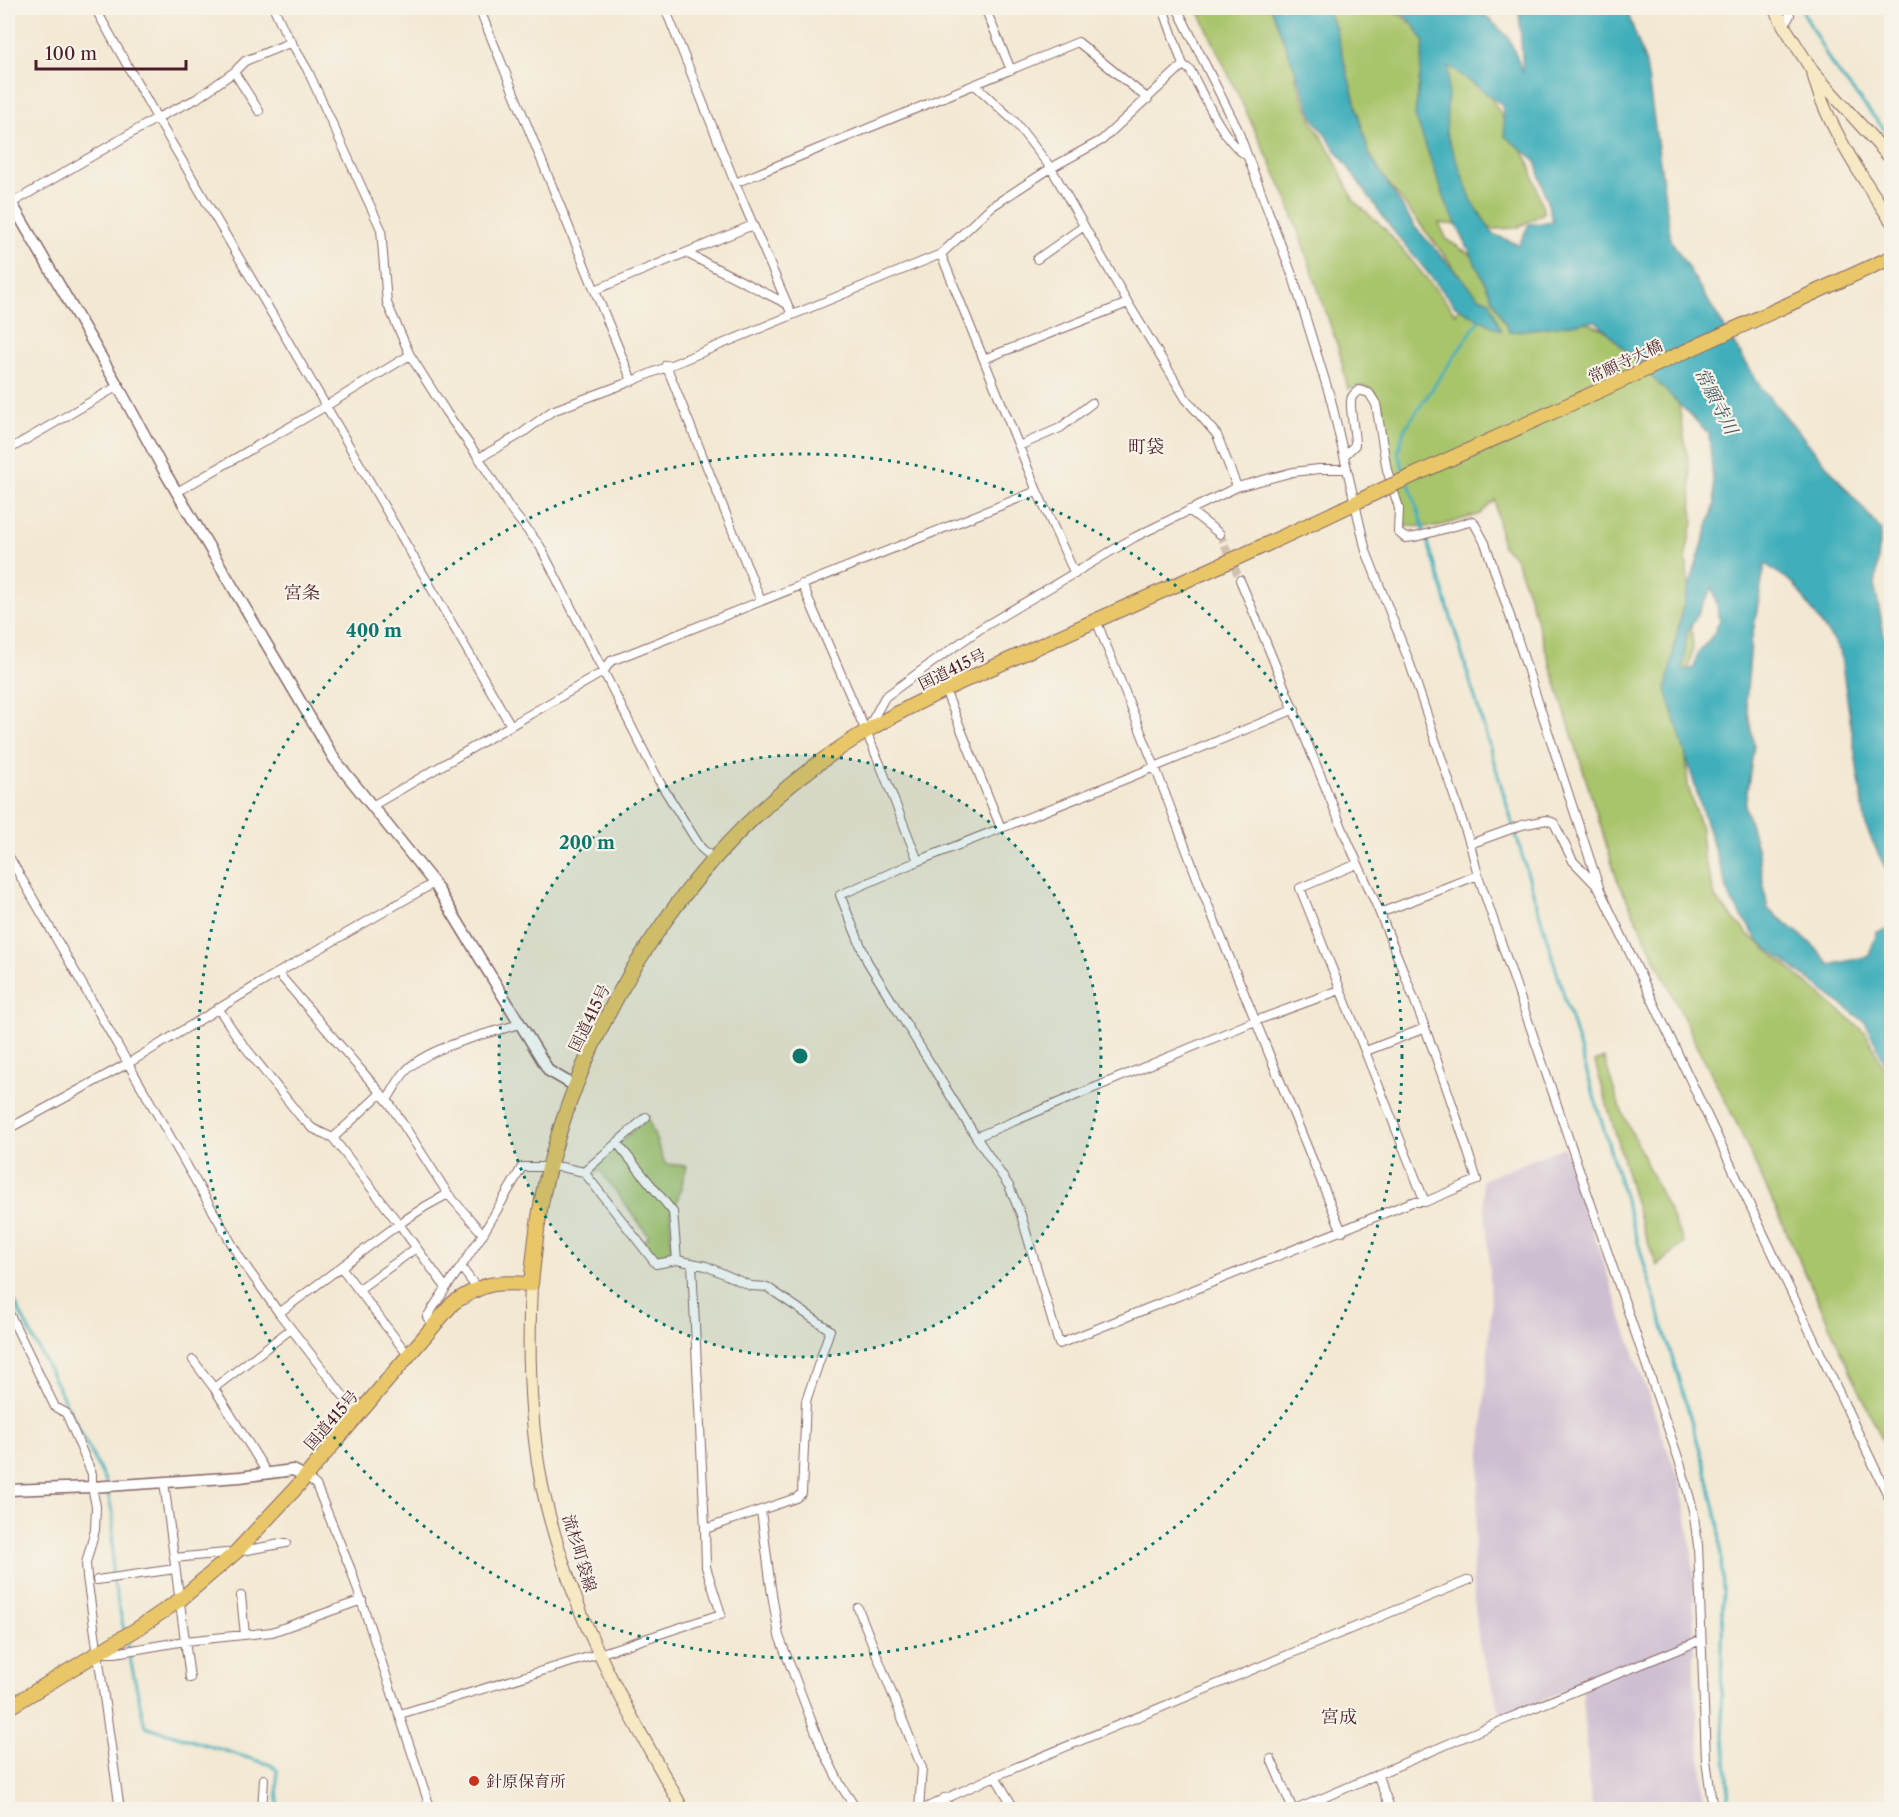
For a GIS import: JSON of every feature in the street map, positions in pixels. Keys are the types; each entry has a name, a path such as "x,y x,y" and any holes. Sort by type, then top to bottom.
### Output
{"highway":[{"name":"常願寺大橋","path":"1375,494 1890,259"},
{"name":"国道415号","path":"8,1708 99,1653 181,1599 236,1552 305,1476 453,1303 476,1287 499,1282 531,1284 539,1220 549,1168 575,1086 595,1041 625,983 666,918 745,826 772,802 821,762 866,732 945,690 1375,494"}],"main road":[{"path":"1774,8 1813,72 1892,160"},
{"path":"1813,72 1818,94 1841,139 1867,186 1892,222"},
{"name":"流杉町袋線","path":"531,1284 529,1340 533,1419 540,1476 553,1527 574,1594 599,1653 683,1809"}],"street":[{"path":"95,8 510,724"},
{"path":"274,8 308,69 381,229 387,303 410,355 509,507 540,546 659,781 702,848 714,860"},
{"path":"479,8 632,381"},
{"path":"665,8 735,183 792,315"},
{"path":"985,8 1011,70"},
{"path":"1163,8 1183,65 1190,70 1229,139 1238,150 1246,155"},
{"path":"1177,8 1232,118 1294,280 1331,400 1366,551 1409,661 1470,844 1478,876 1681,1466 1693,1510 1698,1545 1706,1760 1713,1809"},
{"path":"1784,26 1790,15 1787,8"},
{"path":"292,42 245,61 234,72 196,99 157,118 10,200 177,492 335,760 434,884 549,1071 575,1086"},
{"path":"735,183 1078,42 1148,99"},
{"path":"479,458 521,434 552,411 632,381 666,365 941,254 991,207 1051,168 1102,140 1183,65"},
{"path":"234,72 259,111"},
{"path":"975,85 1015,122 1051,168 1186,399 1216,435 1237,487"},
{"path":"595,291 753,225"},
{"path":"1037,259 1084,226"},
{"path":"686,253 787,304"},
{"path":"941,254 1037,491 1075,574"},
{"path":"984,359 1128,303"},
{"path":"177,492 410,355"},
{"path":"666,365 761,601"},
{"path":"8,450 118,386"},
{"path":"1344,456 1355,445 1351,400 1354,393 1359,390 1369,393 1376,404 1388,470 1399,508 1398,532 1405,538 1415,537 1473,521 1485,543 1599,888 1892,1504"},
{"path":"1019,446 1060,428 1092,403"},
{"path":"866,732 885,697 980,630 1135,537 1237,487 1293,472 1319,469 1347,470"},
{"path":"372,806 603,672 611,661 1037,491"},
{"path":"1189,510 1220,534"},
{"path":"1240,580 1295,709 1357,864 1380,913 1425,1028 1477,1180 1425,1202 1412,1202 1059,1344 1021,1215 1009,1186 867,961 840,895 918,861 1295,709"},
{"path":"802,584 866,732 918,861"},
{"path":"1096,620 1199,883 1342,1232"},
{"path":"945,690 1001,828"},
{"path":"1470,844 1522,825 1546,820 1554,823 1573,861 1599,888"},
{"path":"8,855 240,1258 291,1329 358,1415"},
{"path":"1357,864 1300,888 1425,1202"},
{"path":"1380,913 1478,876"},
{"path":"8,1129 128,1063 278,972 434,884"},
{"path":"278,972 387,1100 448,1194 483,1234"},
{"path":"976,1137 1255,1021 1340,990"},
{"path":"218,1008 238,1038 300,1116 312,1128 333,1137 446,1288"},
{"path":"387,1100 405,1071 417,1062 451,1045 520,1024"},
{"path":"1366,1051 1425,1028"},
{"path":"333,1137 381,1093"},
{"path":"584,1172 646,1117"},
{"path":"617,1143 673,1212 677,1260"},
{"path":"433,1324 427,1317 483,1234 522,1167 561,1167 584,1172 656,1264 677,1260 693,1263 706,1266 752,1286 767,1287 830,1330 806,1401 802,1493 796,1498 761,1511 705,1529"},
{"path":"279,1313 399,1224 448,1194"},
{"path":"358,1290 416,1248"},
{"path":"400,1714 721,1614 706,1567 693,1263"},
{"path":"341,1267 408,1355"},
{"path":"461,1267 476,1287"},
{"path":"8,1311 55,1407 66,1413 92,1474 96,1506 95,1530 86,1563 120,1809"},
{"path":"214,1388 291,1329"},
{"path":"193,1360 214,1388 267,1473"},
{"path":"8,1490 240,1477 293,1470 305,1476 316,1485 323,1500 362,1600 431,1809"},
{"path":"164,1482 190,1678"},
{"path":"761,1511 779,1636 821,1746 857,1809"},
{"path":"174,1558 236,1552 286,1543"},
{"path":"97,1580 176,1569"},
{"path":"858,1608 921,1763 920,1809 1469,1581"},
{"path":"241,1596 245,1635"},
{"path":"99,1653 115,1653 185,1641 272,1632 362,1600"},
{"path":"1271,1759 1296,1809 1701,1640"},
{"path":"1377,1774 1391,1809"},
{"path":"995,1776 1015,1809"},
{"path":"262,1809 264,1779"},
{"path":"944,1798 948,1809"}],"shaded area":[{"path":"1564,1147 1663,1438 1680,1481 1689,1528 1694,1574 1694,1680 1705,1809 1591,1809 1582,1683 1502,1717 1479,1644 1472,1579 1491,1309 1489,1251 1482,1182 1484,1179"}],"green space":[{"path":"1197,8 1287,8 1297,82 1313,123 1333,156 1354,201 1385,229 1456,314 1469,287 1381,174 1354,126 1321,8 1389,8 1443,45 1490,96 1529,162 1544,213 1517,228 1495,229 1439,223 1447,240 1565,313 1619,336 1677,393 1690,473 1693,522 1686,554 1693,648 1682,696 1688,786 1701,829 1703,854 1716,899 1747,933 1865,1032 1887,1074 1891,1092 1891,1459 1734,1118 1617,879 1528,593 1515,557 1502,546 1495,500 1480,514 1436,527 1402,526 1402,503 1391,470 1383,408 1375,393 1364,386 1348,389 1339,350 1286,196"},
{"path":"1604,1058 1619,1105 1684,1243 1657,1266 1641,1223 1595,1062"},
{"path":"648,1118 665,1164 687,1166 675,1208 670,1213 672,1257 656,1259 643,1242 649,1236 600,1170 593,1176 588,1169"}],"water":[{"path":"1271,8 1326,8 1335,27 1369,154 1415,227 1479,297 1490,301 1501,331 1455,306 1391,228 1314,119"},
{"name":"常願寺川","path":"1393,8 1478,8 1509,38 1523,73 1519,8 1626,8 1646,64 1671,240 1760,386 1881,530 1875,588 1891,670 1891,881 1866,827 1840,651 1793,583 1765,564 1751,643 1746,702 1754,745 1745,806 1757,848 1768,909 1811,943 1830,965 1869,956 1877,932 1891,928 1891,1076 1865,1022 1759,942 1730,898 1666,689 1681,613 1715,504 1709,434 1596,321 1509,332 1447,205 1415,116 1424,41 1410,20","holes":["1449,66 1502,105 1505,136 1535,160 1553,222 1529,224 1519,245 1493,234 1472,201 1446,133","1713,587 1720,620 1713,635 1697,654 1694,668 1683,670 1687,633"]}],"waterway":[{"path":"1801,8 1832,65 1892,139"},
{"path":"1405,474 1398,453 1404,430 1480,319"},
{"path":"1409,483 1705,1467 1719,1526 1723,1587 1721,1699 1730,1810"},
{"path":"8,1289 106,1482"},
{"path":"107,1489 113,1516 112,1575 124,1630"},
{"path":"126,1640 145,1726 271,1765 277,1770 278,1810"}],"tunnel":[{"path":"1220,534 1240,580"}],"place":[{"name":"針原保育所","path":"474,1781"}],"district":[{"name":"町袋","path":"1146,447"},
{"name":"宮条","path":"302,593"},
{"name":"宮成","path":"1339,1717"}]}
